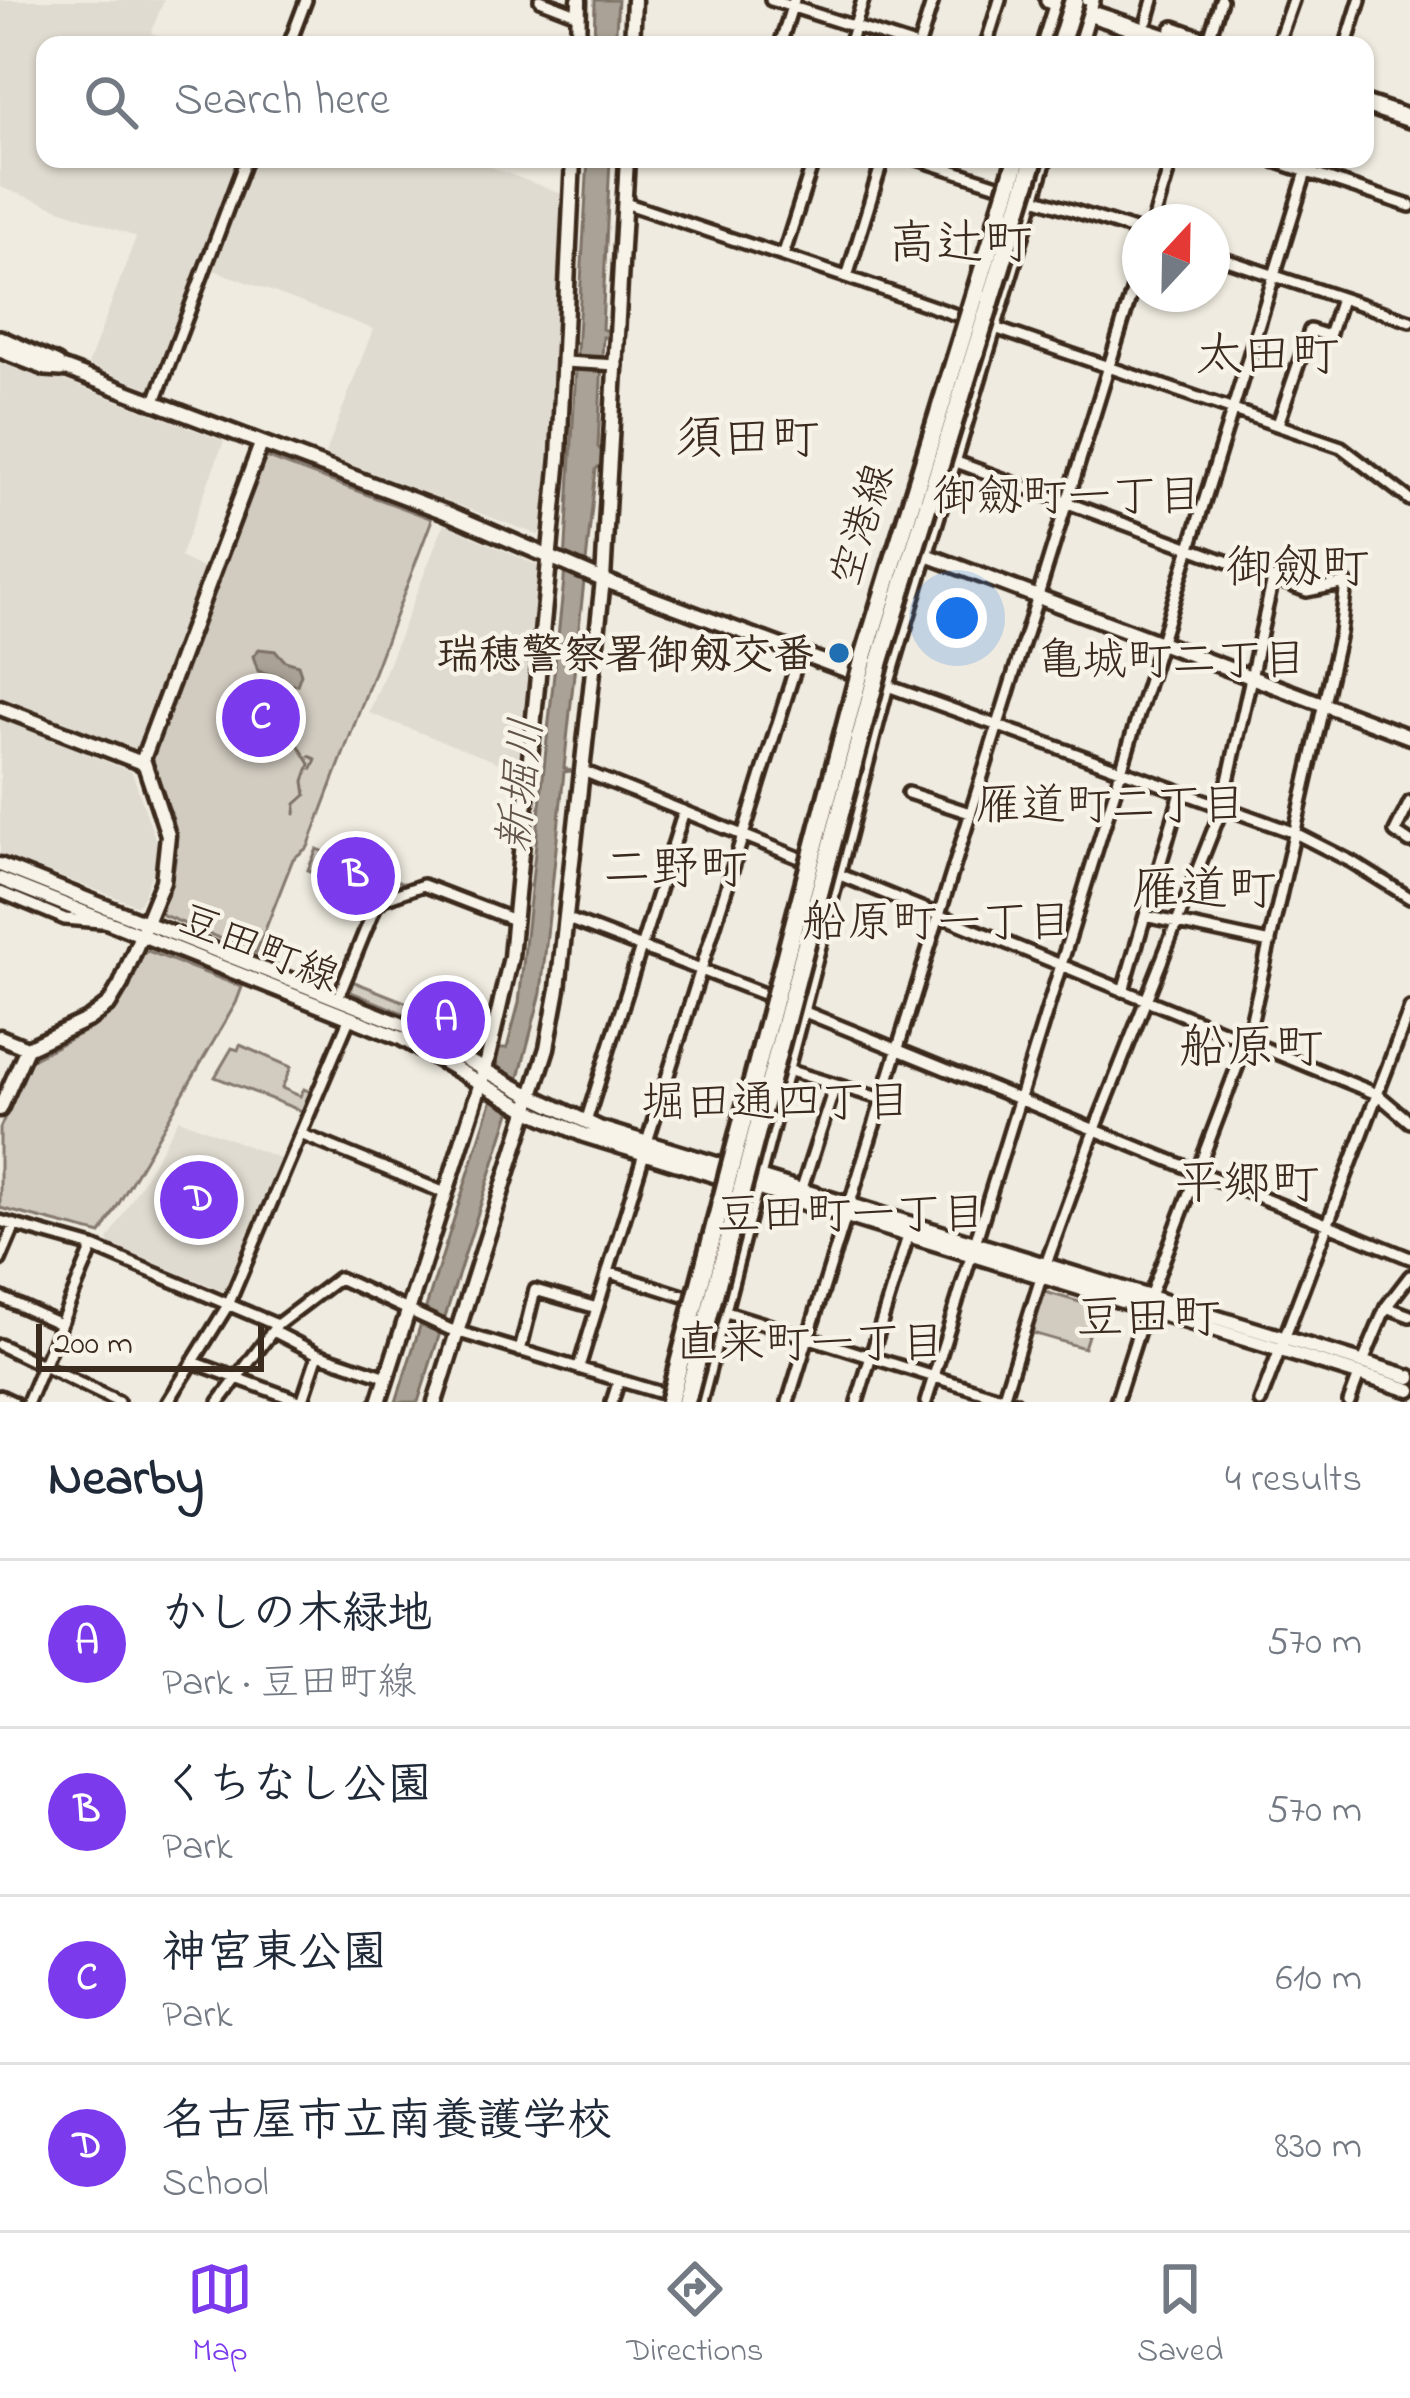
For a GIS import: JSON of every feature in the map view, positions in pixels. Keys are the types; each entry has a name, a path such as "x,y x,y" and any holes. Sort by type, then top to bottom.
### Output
{"highway":[{"path":"1057,36 1074,2"},
{"path":"1074,2 1074,36"},
{"path":"676,1401 858,679 1010,168"},
{"path":"676,1401 902,584 1035,168"},
{"path":"832,839 844,771 890,604 998,253"},
{"path":"676,1401 764,1058"}],"main road":[{"path":"1074,2 1189,36"},
{"path":"1074,2 1163,36"},
{"path":"1374,97 1410,109"},
{"path":"1374,107 1410,119"},
{"name":"空港線","path":"676,1401 690,1298 853,673 1009,168"},
{"name":"空港線","path":"698,1402 885,685 1036,168"}],"street":[{"path":"292,36 306,0"},
{"path":"540,0 579,7"},
{"path":"632,36 634,0"},
{"path":"771,0 887,36"},
{"path":"852,36 863,0"},
{"path":"919,36 933,0"},
{"path":"989,36 1000,0"},
{"path":"1147,21 1154,0"},
{"path":"1214,36 1221,0"},
{"path":"1280,36 1293,0"},
{"path":"1349,36 1360,0"},
{"path":"783,36 792,3"},
{"path":"154,404 243,168"},
{"path":"379,1402 487,1078 511,957 554,558 568,362 573,168"},
{"path":"436,1402 453,1331 554,1015 584,771 627,168"},
{"path":"783,256 811,168"},
{"path":"847,277 880,168"},
{"path":"958,168 1001,186"},
{"path":"1158,204 1169,168"},
{"path":"1294,168 1410,206"},
{"path":"926,1402 1307,168"},
{"path":"1031,197 1122,226"},
{"path":"625,203 962,317"},
{"path":"1230,262 1410,321"},
{"path":"1278,424 1310,330 1329,335 1341,299"},
{"path":"788,1402 1126,312"},
{"path":"992,327 1341,447 1410,500"},
{"path":"0,344 445,512 599,578 1294,833 1410,898"},
{"path":"568,362 613,365"},
{"path":"0,1109 27,1048 89,1019 109,1004 143,928 168,859 168,835 142,763 261,444"},
{"path":"951,460 1307,591 1346,583 1324,706 1247,1041 1148,1303 1116,1402"},
{"path":"924,554 1410,737"},
{"path":"723,1311 1007,1401 1044,1271 1095,1129 1222,808 1274,579"},
{"path":"579,1367 800,652"},
{"path":"0,708 142,763"},
{"path":"584,771 1377,1094 1410,1122"},
{"path":"908,793 970,813"},
{"path":"1123,991 1181,793"},
{"path":"1410,802 1395,832 1410,842"},
{"path":"586,1122 684,812"},
{"path":"0,865 143,928"},
{"name":"豆田町線","path":"0,879 101,922 143,928 338,998 430,1037 487,1078"},
{"path":"338,998 375,907 383,899 423,885 514,920"},
{"path":"0,892 65,919 101,922"},
{"path":"1145,916 1270,943"},
{"path":"568,919 769,996"},
{"name":"豆田町線","path":"143,928 487,1078"},
{"path":"1260,1402 1410,1008"},
{"path":"800,1010 1410,1258"},
{"path":"169,1402 228,1305 350,1017"},
{"path":"0,1037 27,1048"},
{"path":"784,1070 882,1099"},
{"path":"487,1078 584,1135 757,1180 1361,1369 1410,1390"},
{"path":"802,1188 835,1086"},
{"path":"525,1100 645,1148"},
{"path":"303,1135 446,1192"},
{"path":"757,1180 802,1188 908,1236 973,1248"},
{"path":"0,1220 93,1247 228,1305 318,1354 387,1377"},
{"path":"0,1260 15,1225"},
{"path":"857,1402 908,1236"},
{"path":"28,1402 93,1247"},
{"path":"608,1272 690,1298"},
{"path":"1349,1402 1386,1307 1410,1276"},
{"path":"218,1402 276,1328 339,1278 453,1331 676,1401"},
{"path":"520,1351 536,1290 597,1308"},
{"path":"0,1297 60,1324"},
{"path":"1386,1307 1410,1316"},
{"path":"0,1345 118,1402"},
{"path":"193,1362 302,1402 318,1354"},
{"path":"1361,1369 1410,1377"},
{"path":"612,1402 619,1380"},
{"path":"0,1396 13,1402"}],"shaded area":[{"path":"0,0 164,0 151,33 158,36 36,36 36,168 238,168 152,389 88,365 136,237 0,187"},
{"path":"595,0 618,0 616,36 594,36"},
{"path":"250,168 494,168 562,194 544,531 538,535 325,455 373,329 211,269"},
{"path":"587,168 610,168 602,329 609,331 609,337 603,337 598,447 603,453 596,469 564,768 571,771 564,772 541,993 510,1112 418,1402 396,1402 492,1099 495,1059 499,1048 507,1048 519,1003 564,580"},
{"path":"0,356 224,441 180,557 208,571 139,753 0,701"},
{"path":"266,457 431,522 308,847 293,859 256,953 163,915 160,909 172,875 176,841 152,752"},
{"path":"444,524 541,567 520,771 369,713"},
{"path":"259,649 276,651 285,661 298,665 297,685 286,684 276,691 281,677 258,671 253,656"},
{"path":"0,718 132,772 157,844 154,869 141,902 136,905 0,854"},
{"path":"317,849 404,883 375,896 308,870"},
{"path":"148,951 242,987 236,1003 101,1234 0,1208 0,1128 30,1060 95,1026 114,1010"},
{"path":"352,981 415,1006 420,998 486,1026 481,1048 474,1051 408,1015 351,992"},
{"path":"240,1045 291,1067 282,1088 300,1096 304,1089 312,1093 304,1112 215,1077 232,1048 238,1050"},
{"path":"179,1119 284,1160 228,1289 223,1291 108,1240"},
{"path":"1045,1292 1097,1307 1084,1348 1032,1333"}],"waterway":[{"path":"278,691 282,713 268,720 265,728 294,738 310,764 304,781 306,795 296,804 295,814"},
{"path":"309,756 316,759 312,769"}],"place":[{"name":"瑞穂警察署御剱交番","path":"839,653"},
{"name":"神宮東公園","path":"261,718"},
{"name":"くちなし公園","path":"356,876"},
{"name":"かしの木緑地","path":"446,1020"},
{"name":"名古屋市立南養護学校","path":"199,1200"}],"district":[{"name":"高辻町","path":"960,241"},
{"name":"太田町","path":"1267,353"},
{"name":"須田町","path":"747,436"},
{"name":"御劔町一丁目","path":"1067,494"},
{"name":"御劔町","path":"1297,565"},
{"name":"亀城町二丁目","path":"1172,658"},
{"name":"雁道町二丁目","path":"1111,803"},
{"name":"二野町","path":"675,866"},
{"name":"雁道町","path":"1204,887"},
{"name":"船原町一丁目","path":"937,920"},
{"name":"船原町","path":"1251,1045"},
{"name":"堀田通四丁目","path":"776,1100"},
{"name":"平郷町","path":"1247,1181"},
{"name":"豆田町一丁目","path":"851,1212"},
{"name":"豆田町","path":"1148,1315"},
{"name":"直来町一丁目","path":"810,1341"}],"water label":[{"name":"新堀川","path":"518,785"}]}
